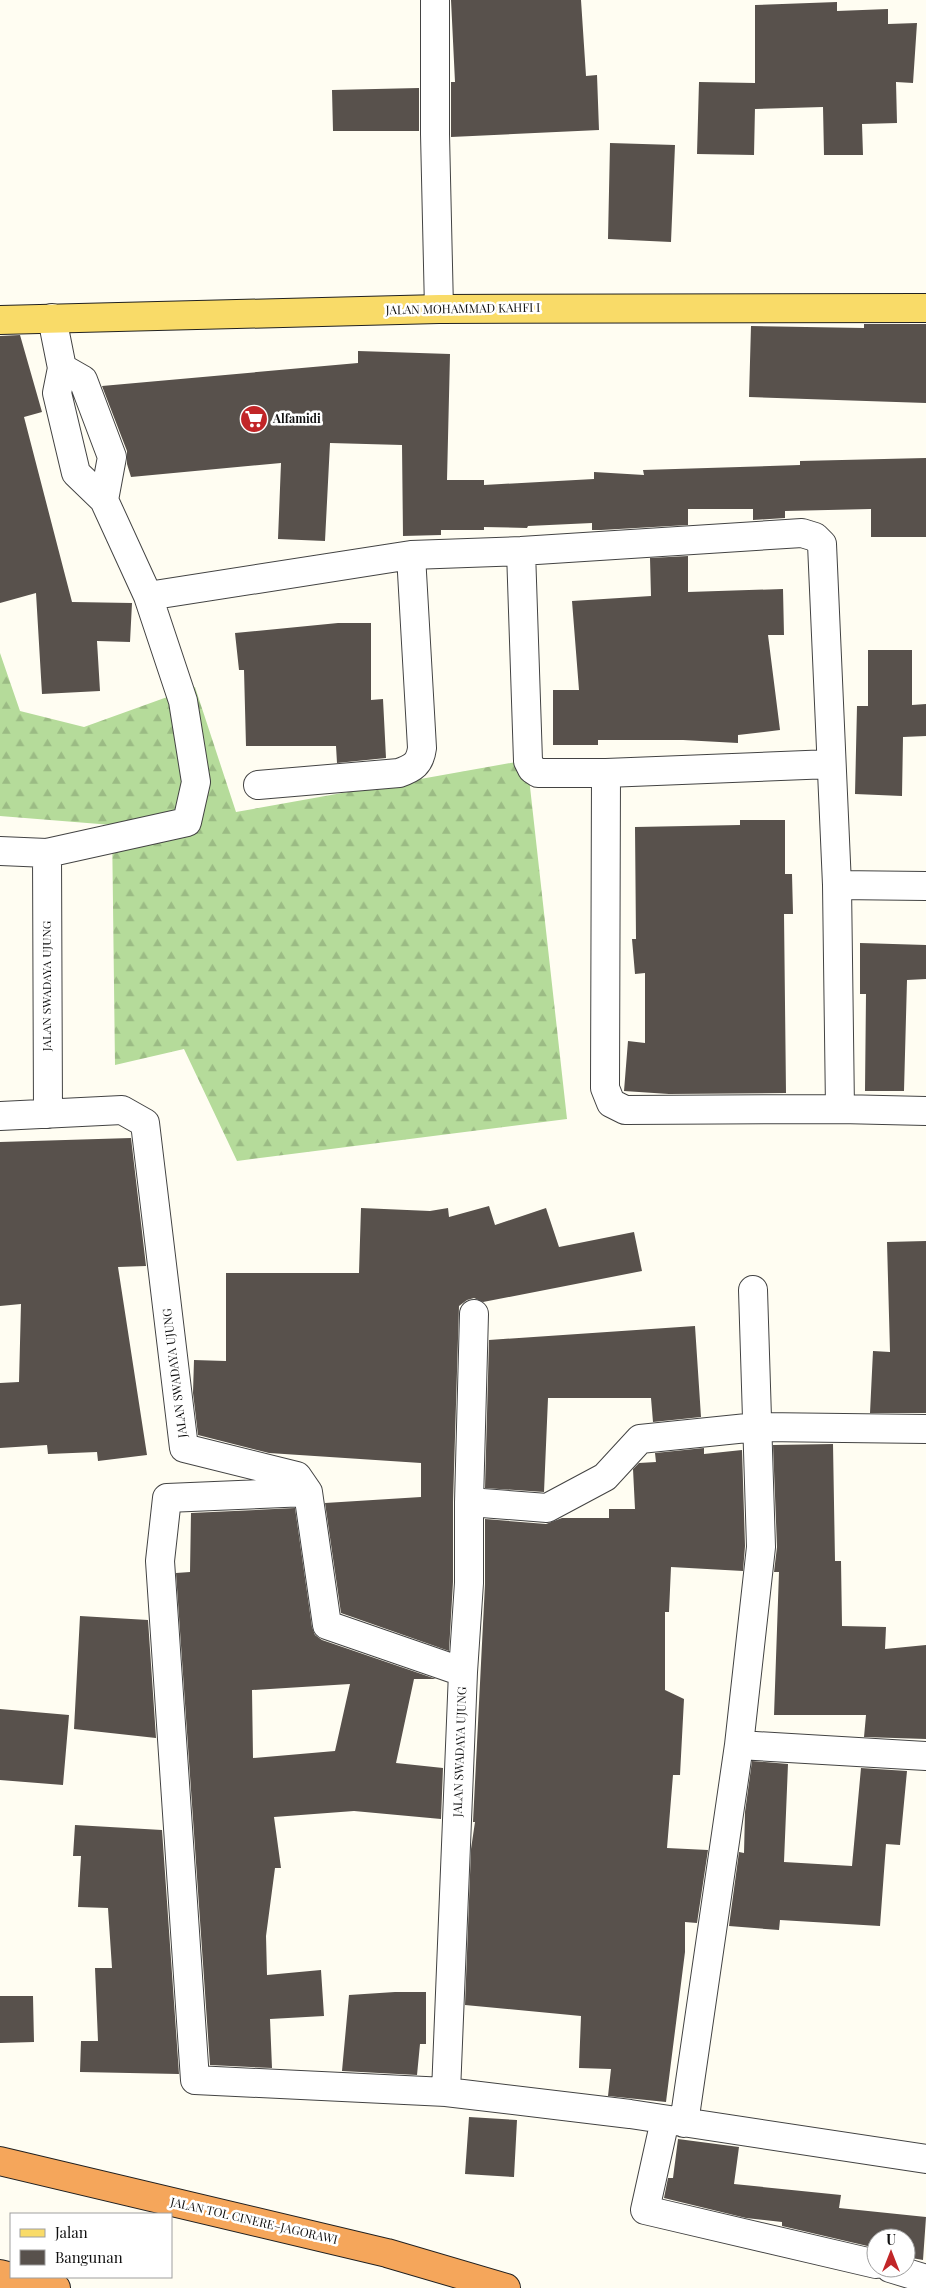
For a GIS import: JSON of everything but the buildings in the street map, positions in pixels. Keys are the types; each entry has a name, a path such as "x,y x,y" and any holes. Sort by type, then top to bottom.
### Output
{"highway":[{"name":"JALAN TOL CINERE–JAGORAWI","path":"0,2161 387,2253 506,2288"},
{"path":"16,2278 56,2288"}],"main road":[{"name":"JALAN MOHAMMAD KAHFI I","path":"0,320 439,309 926,308"}],"street":[{"path":"435,0 435,134 439,309"},
{"path":"0,851 47,853 187,822 196,782 183,701 148,596 104,500 76,472 56,393 62,368 52,318"},
{"path":"62,368 83,380 112,458 104,500"},
{"path":"148,596 411,555 521,551 802,533 815,537 822,544 837,885 840,1109"},
{"path":"521,551 528,761 538,773 606,773 831,764"},
{"path":"258,785 399,773 414,768 421,759 422,748 411,555"},
{"path":"606,773 605,1088 611,1103 625,1110 840,1109 926,1112"},
{"name":"JALAN SWADAYA UJUNG","path":"47,853 48,1114 122,1110 145,1123 184,1448 298,1476 308,1492 328,1625 463,1672 446,2092"},
{"path":"837,885 926,886"},
{"path":"0,1116 48,1114"},
{"path":"753,1290 761,1547 739,1745 674,2121 645,2210 866,2262"},
{"path":"463,1672 469,1583 469,1502 474,1314"},
{"path":"469,1502 546,1508 605,1477 640,1439 757,1427 926,1429"},
{"path":"308,1492 167,1498 160,1560 195,2080 446,2092 630,2114 926,2159"},
{"path":"739,1745 926,1756"}],"green space":[{"path":"0,653 20,711 84,727 195,687 236,812 527,760 567,1119 237,1161 184,1049 115,1065 112,825 0,816"}],"place":[{"name":"Alfamidi","path":"254,419"}]}
